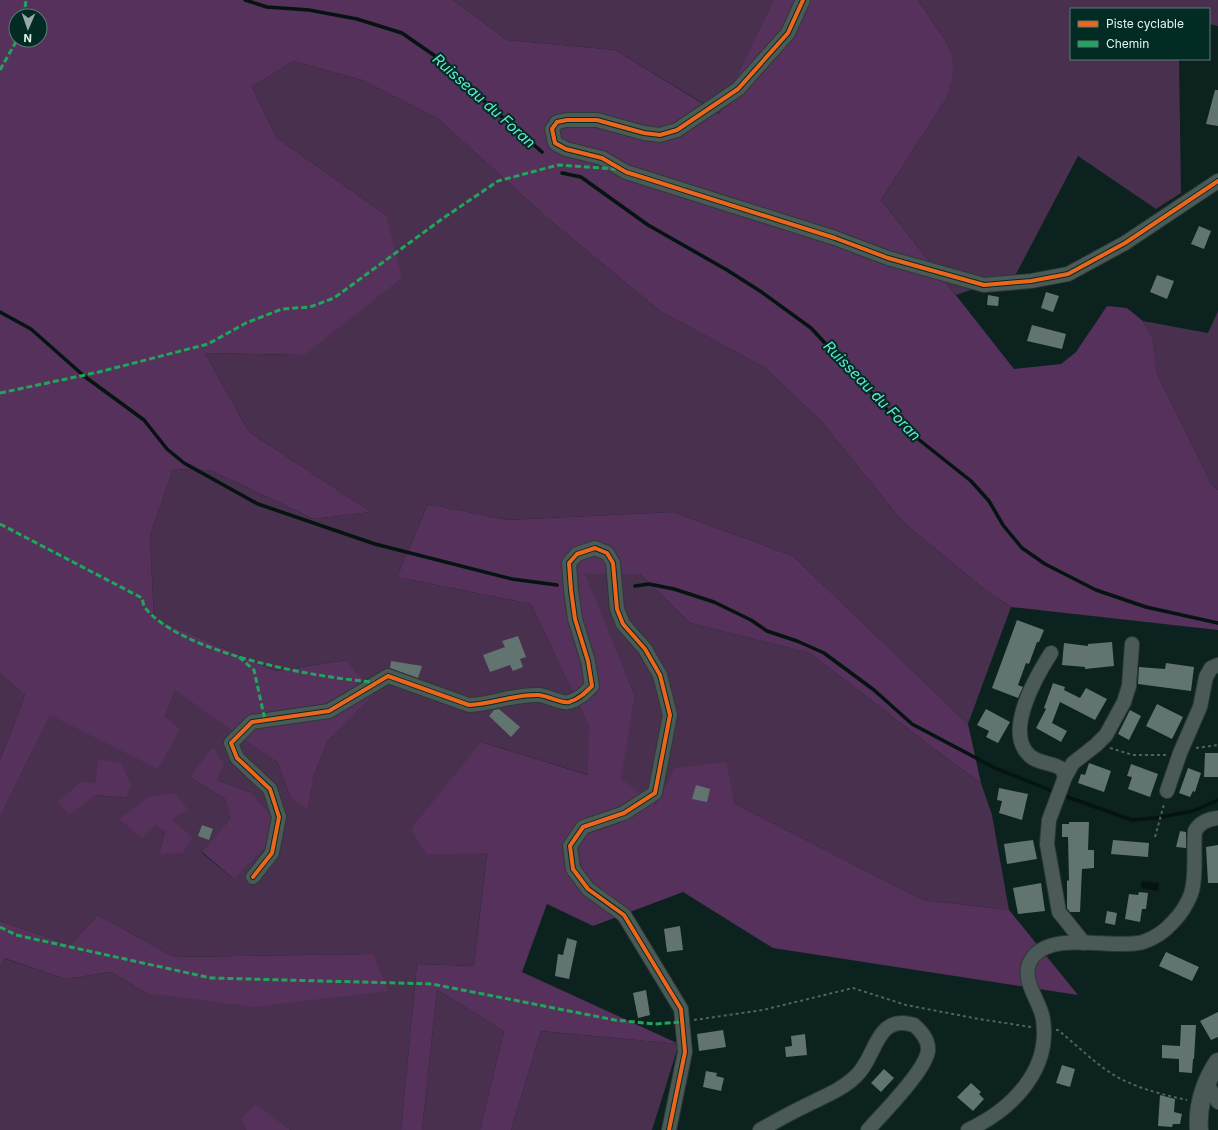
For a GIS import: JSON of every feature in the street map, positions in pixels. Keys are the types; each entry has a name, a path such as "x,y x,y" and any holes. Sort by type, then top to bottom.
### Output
{"street":[{"path":"803,0 788,33 738,88 677,130 660,135 644,133 597,120 567,120 557,122 552,129 555,143 566,149 602,158 626,172 835,238 888,258 984,285 1032,281 1068,274 1125,242 1218,181"},
{"path":"253,877 272,853 279,817 270,789 237,758 231,743 252,722 329,711 388,676 469,706 482,705 513,696 540,695 568,702 583,696 592,686 588,661 575,619 569,562 577,554 595,548 607,553 613,563 617,609 623,624 645,649 660,675 670,715 655,793 624,813 583,827 570,846 573,869 588,889 624,915 681,1009 685,1052 669,1130"},
{"path":"1084,943 1059,912 1047,844 1049,820 1063,782 1073,762 1106,736 1124,702 1129,686 1132,644"},
{"path":"1051,653 1035,678 1028,696 1019,731 1023,746 1029,755 1042,762 1056,764 1062,768 1063,782"},
{"path":"1166,796 1180,754 1200,707 1206,677 1211,668 1218,665"},
{"path":"968,1130 997,1115 1010,1105 1038,1066 1043,1052 1044,1029 1043,1018 1028,981 1027,973 1031,959 1039,950 1060,944 1128,944 1143,942 1157,936 1168,928 1178,917 1191,894 1195,831 1202,823 1211,818 1218,818"},
{"path":"760,1130 825,1096 857,1075 880,1035 889,1026 898,1022 914,1024 926,1039 928,1050 926,1059 910,1082 868,1130"},
{"path":"1200,1130 1198,1118 1210,1103 1206,1082 1218,1062"}],"path":[{"path":"1096,745 1133,755 1180,754 1198,747 1218,745"},
{"path":"1155,837 1166,796"},
{"path":"682,1022 763,1010 853,988 906,1005 979,1019 1058,1030 1094,1060 1119,1078 1157,1093 1210,1103"}],"shaded area":[{"path":"0,0 453,0 507,40 615,50 720,114 773,0 918,0 947,43 953,61 952,80 946,99 881,200 1014,369 1061,364 1076,352 1107,306 1127,308 1143,321 1153,338 1157,374 1211,483 1218,490 1218,630 1011,607 989,593 903,522 821,421 764,367 660,311 551,221 437,118 362,80 293,61 252,87 277,138 386,215 402,278 304,355 205,353 249,432 371,512 314,519 210,470 173,469 150,536 154,618 276,671 347,660 374,694 327,742 314,776 308,809 290,797 278,763 175,690 165,717 180,729 158,769 50,715 0,817 0,760 25,695 0,674"},
{"path":"453,0 773,0 721,114 615,50 507,40"},
{"path":"918,0 1218,0 1218,26 1210,24 1210,8 1070,8 1070,60 1179,60 1181,193 1156,209 1078,156 1016,274 956,295 881,200 946,99 947,43"},
{"path":"293,61 362,80 437,118 551,221 660,311 764,367 821,421 903,522 989,593 1011,607 968,724 793,556 673,512 507,520 428,504 397,577 531,604 589,727 589,775 481,742 427,855 487,852 474,966 417,964 401,1130 291,1130 255,1105 240,1119 246,1130 0,1130 0,966 3,958 65,979 111,972 146,993 372,954 174,957 98,915 70,945 0,921 0,817 50,714 165,717 175,689 278,763 290,797 308,808 314,776 327,742 373,694 347,660 276,671 154,618 150,536 173,469 210,470 314,519 371,512 249,432 205,353 304,355 386,215 277,138 252,87","holes":["190,777 217,780 250,792 234,879 202,853 230,819 225,799","96,783 126,798 95,795","155,825 193,838 159,854 165,832"]},
{"path":"1218,311 1218,490 1211,483 1157,374 1153,338 1143,321 1208,333"},
{"path":"428,504 507,520 673,512 793,556 968,724 981,783 810,653 690,623 640,574 585,574 635,696 621,779 656,804 675,768 726,762 735,804 923,900 1009,910 1078,995 773,948 683,892 593,926 547,904 522,972 679,1044 541,1031 511,1130 480,1130 504,1031 437,990 422,1130 401,1130 417,964 474,966 487,853 427,855 411,829 481,742 588,775 589,727 531,604 397,577"},
{"path":"584,574 640,574 690,623 810,653 981,783 992,815 1009,910 923,900 735,804 725,762 656,804 620,779 635,696"},
{"path":"0,674 25,695 0,760"},
{"path":"213,747 224,764 217,780 250,792 273,818 266,846 234,879 202,852 230,819 225,799 190,777"},
{"path":"98,759 121,763 131,785 126,798 95,795 69,815 57,802 81,782 96,783"},
{"path":"175,793 188,810 171,819 193,838 182,853 159,854 165,832 155,825 142,838 119,819 150,796"},
{"path":"1143,881 1159,883 1158,891 1142,888 1140,885"},
{"path":"98,915 174,957 373,954 388,991 254,1007 146,993 111,972 65,979 4,958 0,966 0,921 70,945"},
{"path":"437,990 504,1031 480,1130 422,1130"},
{"path":"541,1031 679,1044 652,1130 511,1130"},
{"path":"255,1104 291,1130 246,1130 240,1119"}],"building":[{"path":"1215,90 1218,90 1218,126 1206,124"},
{"path":"1199,226 1211,231 1204,249 1191,244"},
{"path":"1157,275 1174,281 1167,299 1150,292"},
{"path":"1046,292 1059,296 1053,312 1041,308"},
{"path":"988,295 999,297 998,306 987,305"},
{"path":"1032,325 1066,334 1062,349 1027,341"},
{"path":"1017,620 1044,630 1039,642 1037,642 1029,664 1026,663 1018,685 1023,687 1018,698 992,688"},
{"path":"518,636 526,657 520,659 523,667 513,671 510,665 490,672 483,655 505,647 502,641"},
{"path":"1112,642 1114,666 1085,669 1085,667 1062,665 1064,643 1088,646 1088,644"},
{"path":"391,661 422,666 418,678 390,668"},
{"path":"1166,663 1194,667 1191,691 1138,684 1139,667 1165,669"},
{"path":"1053,683 1065,687 1064,690 1080,698 1086,688 1107,699 1095,720 1060,702 1052,723 1067,731 1061,742 1036,728 1046,709 1044,708"},
{"path":"1157,704 1183,717 1172,739 1146,726"},
{"path":"499,709 520,727 511,737 489,716 494,710"},
{"path":"986,709 1010,722 998,743 986,737 989,731 977,725"},
{"path":"1130,710 1141,716 1129,740 1118,734"},
{"path":"1205,753 1218,753 1218,777 1204,777"},
{"path":"1089,763 1111,771 1104,792 1078,783 1081,774 1085,775"},
{"path":"1131,764 1158,774 1150,797 1128,789 1132,777 1127,776"},
{"path":"1188,768 1201,773 1195,792 1193,791 1190,797 1179,793"},
{"path":"696,785 710,789 707,802 692,799"},
{"path":"999,788 1028,794 1022,820 999,813 1002,801 997,800"},
{"path":"1069,822 1089,822 1088,850 1094,850 1094,868 1082,869 1080,912 1070,912 1067,908 1067,880 1069,881 1068,837 1062,837 1062,824 1069,824"},
{"path":"202,825 213,829 209,840 198,836"},
{"path":"1180,831 1186,832 1186,848 1176,847"},
{"path":"1033,840 1037,859 1007,864 1004,844"},
{"path":"1113,840 1149,843 1148,857 1111,854"},
{"path":"1218,845 1218,883 1208,883 1206,847"},
{"path":"1041,883 1045,911 1018,914 1013,888"},
{"path":"1139,892 1148,893 1146,909 1142,909 1140,922 1125,919 1129,894 1138,895"},
{"path":"1107,911 1117,913 1115,925 1105,923"},
{"path":"680,926 683,950 667,952 664,929"},
{"path":"567,938 577,941 569,979 555,976 558,954 563,955"},
{"path":"1166,952 1199,967 1192,981 1159,966"},
{"path":"646,990 650,1015 638,1018 633,993"},
{"path":"1218,1012 1218,1037 1211,1040 1200,1021"},
{"path":"1181,1025 1196,1025 1192,1073 1179,1072 1179,1059 1162,1058 1162,1045 1180,1046"},
{"path":"723,1030 726,1047 699,1051 697,1034"},
{"path":"805,1034 807,1055 786,1057 785,1047 792,1046 791,1036"},
{"path":"1062,1065 1075,1069 1070,1087 1056,1083"},
{"path":"884,1069 894,1078 881,1092 871,1083"},
{"path":"706,1071 717,1073 716,1076 724,1078 721,1091 703,1087"},
{"path":"971,1083 981,1092 979,1094 984,1099 973,1111 957,1097"},
{"path":"1160,1095 1175,1099 1174,1112 1182,1114 1180,1124 1173,1124 1172,1127 1158,1126"}],"waterway":[{"name":"Ruisseau du Foran","path":"245,0 267,7 309,10 357,19 402,33 448,65 475,93 542,152"},
{"name":"Ruisseau du Foran","path":"562,173 581,177 648,225 727,270 760,291 811,328 903,427 971,481 989,501 1003,525 1022,548 1045,564 1096,590 1146,607 1218,623"},
{"path":"0,312 31,329 84,376 144,420 167,449 184,463 258,504 375,544 512,579 557,585"},
{"path":"635,586 649,584 674,589 714,602 751,620 767,631 797,641 824,653 874,690 912,724 995,768 1057,793"},
{"path":"1062,795 1132,820 1156,818 1193,811 1218,800"}],"marked path":[{"path":"25,8 26,0"},
{"path":"0,70 12,48"},
{"path":"0,393 99,372 208,344 246,323 282,309 310,307 334,298 442,219 498,181 558,165 616,169"},
{"path":"0,524 142,598 146,609 164,625 190,639 220,651 287,669 349,680 374,682"},
{"path":"239,657 254,670 265,720"},
{"path":"0,927 16,935 211,978 432,984 615,1020 654,1024 682,1022"}],"cycle path":[{"path":"803,0 788,33 738,89 677,130 660,135 644,133 597,120 567,120 557,122 552,129 555,143 566,149 602,158 626,172 835,238 888,258 984,285 1031,281 1068,274 1125,243 1218,181"},
{"path":"253,877 272,853 279,817 270,789 237,758 231,743 252,722 329,711 388,676 469,705 530,695 539,695 566,702 576,699 592,686 588,661 575,619 569,563 577,554 595,548 607,553 613,563 617,609 623,624 645,649 660,675 670,715 655,793 624,813 583,827 570,846 573,869 588,889 624,915 681,1009 685,1052 669,1130"}]}
